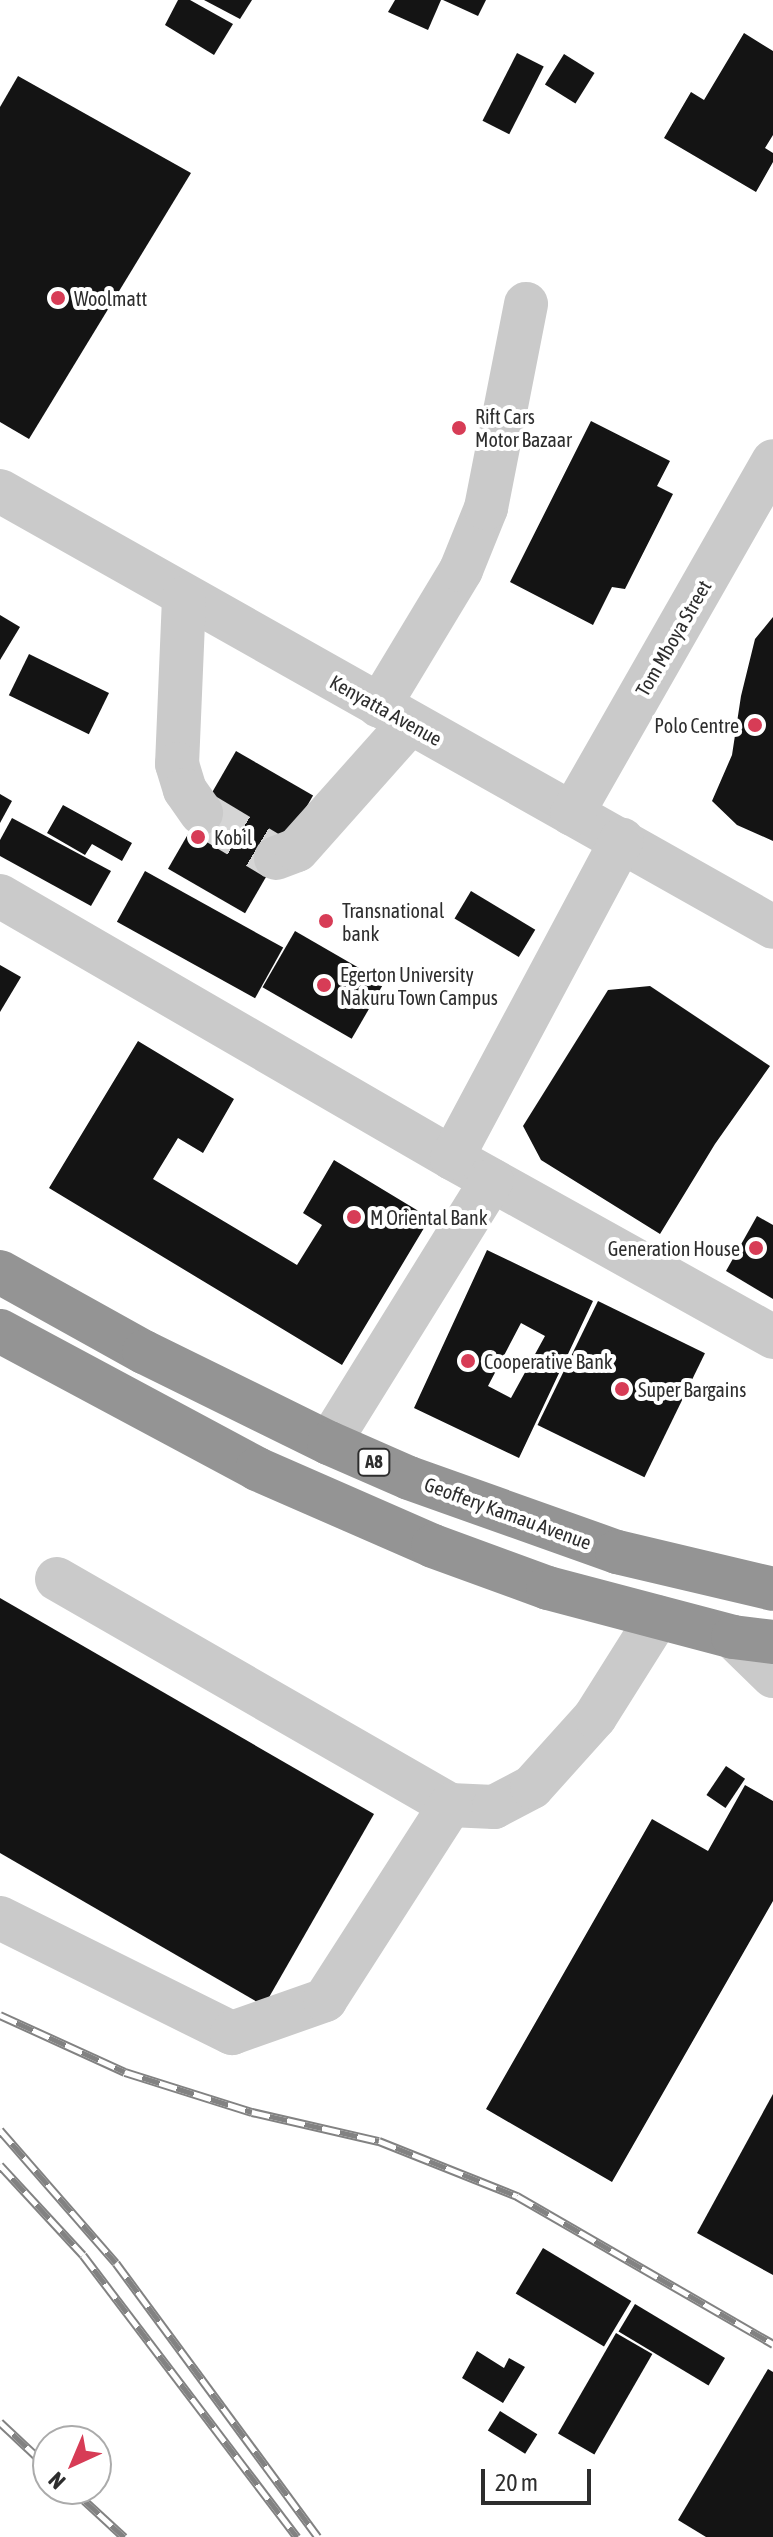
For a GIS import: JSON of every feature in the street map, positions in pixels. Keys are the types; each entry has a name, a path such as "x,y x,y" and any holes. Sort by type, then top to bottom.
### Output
{"highway":[{"name":"Geoffery Kamau Avenue","path":"0,1272 144,1352 329,1443 495,1511 617,1552 773,1589"},
{"path":"0,1331 257,1469 433,1546 548,1588 753,1640"}],"street":[{"path":"276,858 297,850 394,714 461,570 486,508 526,304"},
{"name":"Tom Mboya Street","path":"572,814 773,461"},
{"name":"Kenyatta Avenue","path":"0,491 184,598 773,927"},
{"path":"184,598 177,764 185,790 201,813"},
{"path":"452,1158 622,840"},
{"path":"0,896 452,1158 773,1337"},
{"path":"329,1443 492,1180"},
{"path":"57,1579 450,1805 494,1807 532,1787 595,1717 658,1617"},
{"path":"753,1640 773,1676"},
{"path":"0,1918 232,2033 325,2000 450,1805"}],"building":[{"path":"178,0 190,0 233,24 214,55 165,25"},
{"path":"204,0 252,0 240,19"},
{"path":"395,0 441,0 428,30 388,12"},
{"path":"443,0 486,0 478,16"},
{"path":"744,33 773,51 773,135 765,148 773,153 773,162 756,192 664,138 691,92 704,100"},
{"path":"517,53 544,67 509,134 482,121"},
{"path":"564,54 595,73 575,104 545,85"},
{"name":"Woolmatt","path":"18,76 191,173 29,439 0,422 0,107"},
{"path":"591,421 670,461 657,486 673,494 625,589 612,587 593,625 510,582"},
{"path":"0,615 20,627 0,660"},
{"name":"Polo Centre","path":"773,617 773,841 737,825 712,801 732,755 741,696 755,639"},
{"path":"29,654 109,693 89,734 9,695"},
{"path":"236,751 313,796 245,913 168,869"},
{"path":"0,794 12,801 0,823"},
{"path":"63,805 132,843 122,861 92,844 85,855 47,833"},
{"path":"12,818 111,871 91,906 0,856 0,840"},
{"path":"145,871 283,948 255,998 117,922"},
{"path":"471,891 535,930 519,957 455,918"},
{"name":"Egerton University Nakuru Town Campus","path":"295,931 384,982 352,1039 262,987"},
{"path":"0,965 21,977 0,1012"},
{"path":"650,986 770,1066 715,1144 660,1234 541,1160 523,1126 608,990"},
{"path":"138,1041 234,1099 203,1153 178,1138 153,1179 297,1265 322,1225 303,1213 334,1160 430,1218 342,1365 49,1188"},
{"name":"Generation House","path":"757,1216 773,1225 773,1299 726,1271"},
{"name":"Cooperative Bank","path":"487,1250 593,1301 519,1458 414,1408","holes":["521,1323 545,1336 511,1398 488,1386"]},
{"name":"Super Bargains","path":"598,1301 705,1353 644,1477 538,1425"},
{"path":"0,1598 374,1814 264,2006 0,1853"},
{"path":"726,1766 745,1779 725,1808 706,1795"},
{"path":"745,1785 773,1801 773,1901 612,2182 486,2109 652,1819 708,1851"},
{"path":"773,2094 773,2275 697,2233"},
{"path":"543,2248 631,2301 604,2346 516,2293"},
{"path":"635,2304 725,2358 709,2386 619,2331"},
{"path":"616,2333 652,2354 594,2454 558,2433"},
{"path":"477,2351 504,2368 509,2358 525,2367 503,2403 462,2378"},
{"path":"768,2369 773,2372 773,2537 706,2537 678,2520"},
{"path":"500,2411 537,2434 525,2454 488,2431"}],"tunnel":[{"path":"201,813 276,858"}],"railway":[{"path":"0,2015 125,2072 252,2112 379,2141 517,2196 773,2344"},
{"path":"0,2130 116,2263 318,2537"},
{"path":"0,2165 83,2255 297,2537"},
{"path":"0,2422 32,2452"},
{"path":"89,2505 124,2537"}],"place":[{"name":"Woolmatt","path":"58,298"},
{"name":"Rift Cars Motor Bazaar","path":"459,428"},
{"name":"Polo Centre","path":"755,725"},
{"name":"Kobil","path":"198,837"},
{"name":"Transnational bank","path":"326,921"},
{"name":"Egerton University Nakuru Town Campus","path":"324,985"},
{"name":"M Oriental Bank","path":"354,1217"},
{"name":"Generation House","path":"756,1248"},
{"name":"Cooperative Bank","path":"468,1361"},
{"name":"Super Bargains","path":"622,1389"}]}
